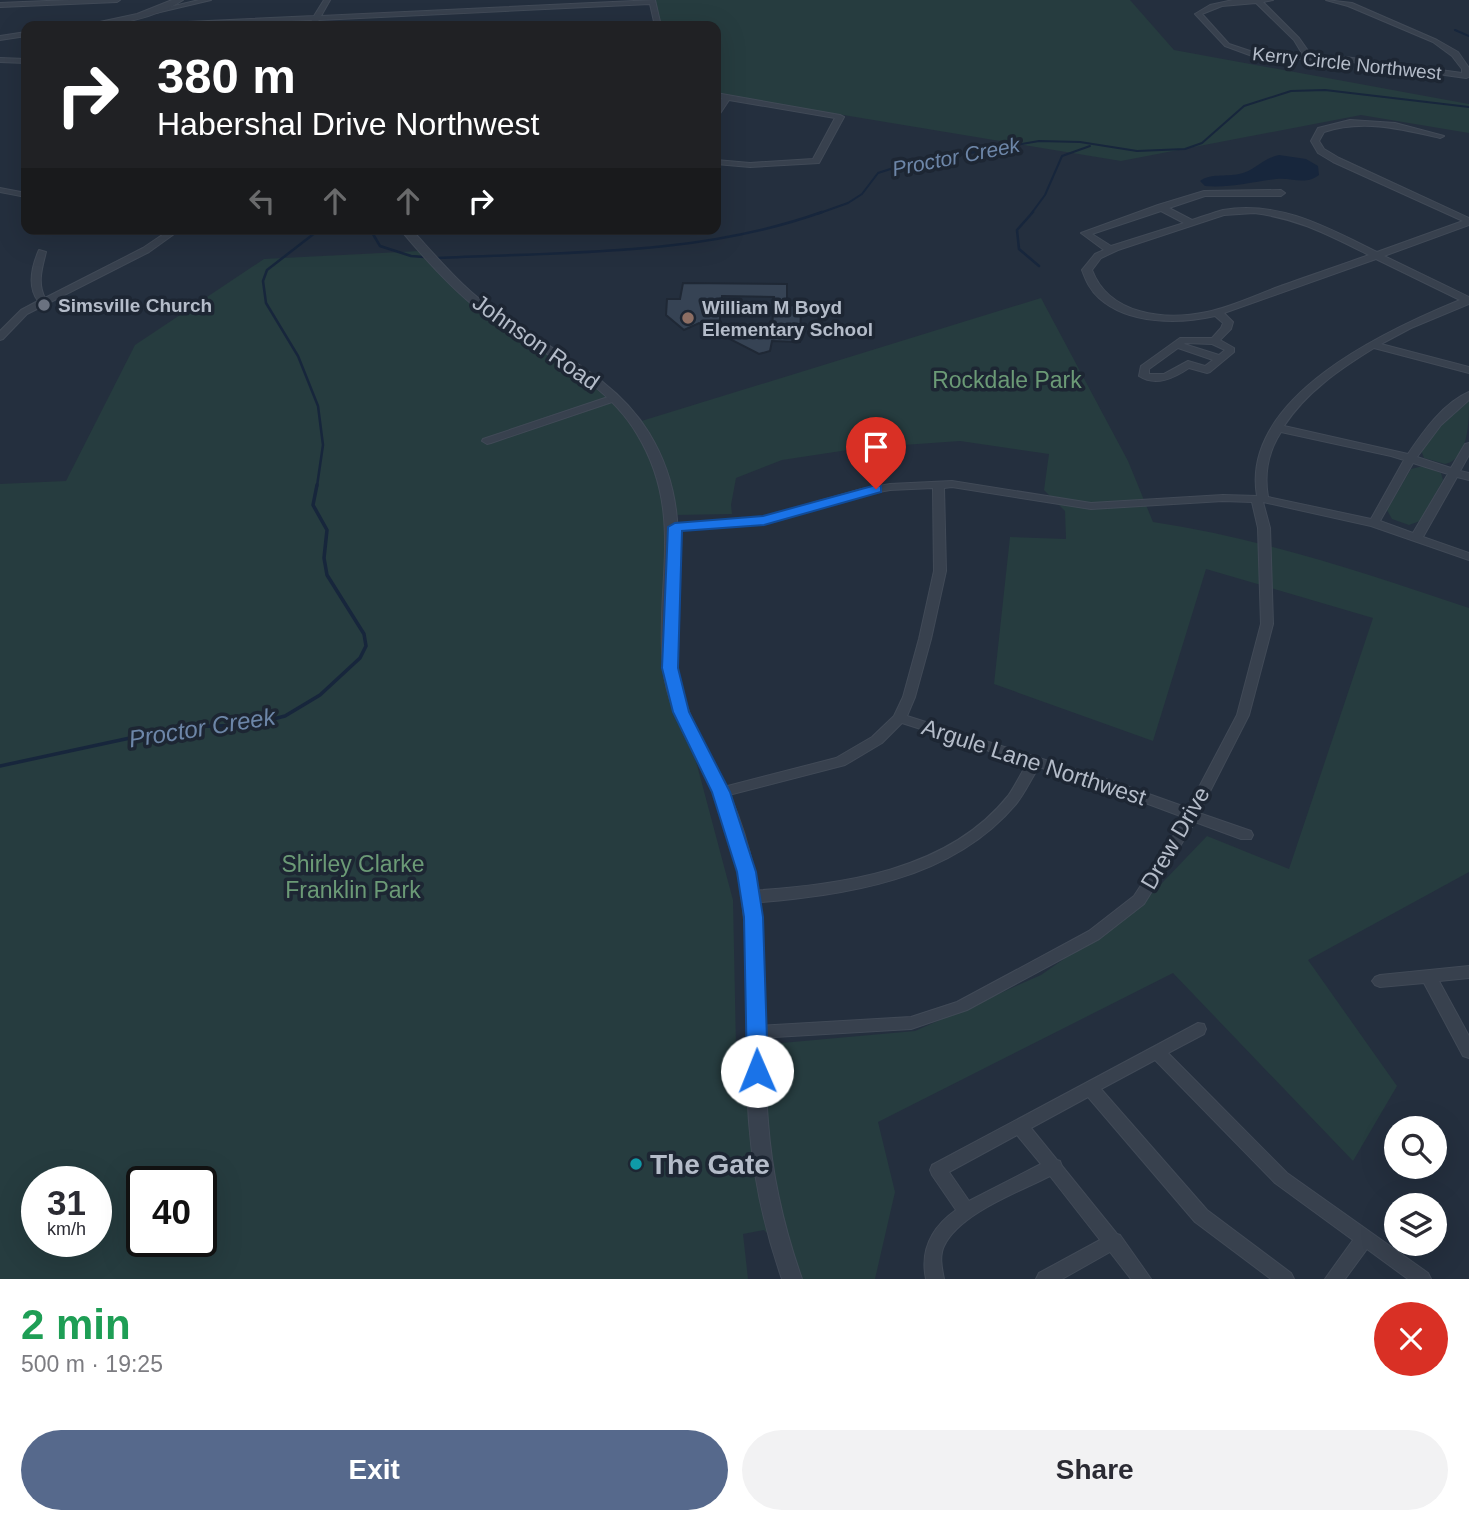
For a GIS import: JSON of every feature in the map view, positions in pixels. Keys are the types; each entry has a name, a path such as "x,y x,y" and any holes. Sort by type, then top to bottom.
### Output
{"street":[{"path":"0,5 117,0"},
{"path":"156,11 179,0"},
{"path":"109,21 208,0"},
{"path":"318,20 327,0"},
{"path":"1257,0 1297,39 1308,57"},
{"name":"Kerry Circle Northwest","path":"1269,0 1213,5 1198,15 1219,40 1239,51 1255,55 1388,64 1467,78"},
{"name":"Kerry Circle Northwest","path":"1329,0 1357,7 1446,47 1461,62 1467,78"},
{"path":"289,21 652,1 657,21"},
{"path":"0,38 21,35"},
{"path":"0,60 21,61"},
{"path":"721,95 841,117 816,161 750,165 721,162"},
{"path":"721,106 727,97"},
{"path":"1440,136 1370,122 1340,122 1321,130 1315,141 1321,151 1336,160 1469,221"},
{"path":"0,190 21,194"},
{"path":"1111,250 1085,233 1212,193 1281,193"},
{"path":"1161,207 1190,223"},
{"path":"1469,221 1376,256 1219,313 1173,319 1139,314 1121,307 1095,289 1087,270 1098,256 1111,250 1190,223 1231,212 1276,213 1309,222 1376,256 1469,301"},
{"path":"0,338 23,312 146,250 168,235"},
{"name":"Johnson Road","path":"411,235 476,303 574,365 614,397 641,430 657,458 670,493 675,527 670,668 681,712 721,792 738,840 751,897 761,1157 780,1247 792,1279"},
{"path":"42,252 35,278 37,296 43,302"},
{"name":"Drew Drive","path":"757,1032 911,1023 962,1006 1094,935 1139,900 1168,857 1243,715 1267,624 1265,528 1260,499 1260,473 1278,428 1299,399 1325,376 1420,319 1469,301"},
{"path":"1214,341 1226,329 1228,322 1219,313"},
{"path":"1191,338 1214,341 1231,350 1207,370 1188,364 1172,376 1151,379 1144,376 1144,368 1191,338"},
{"path":"1177,345 1220,359"},
{"path":"1373,345 1469,370"},
{"path":"1374,523 1409,458 1432,426 1469,395"},
{"path":"487,441 614,397"},
{"path":"1278,428 1409,458 1469,477"},
{"path":"1416,538 1469,446"},
{"path":"675,527 764,520 862,492 938,484 983,487 1091,506 1223,498 1260,499 1374,523 1469,558"},
{"path":"721,792 840,762 877,740 900,718 909,697 925,639 940,570 938,484"},
{"name":"Argule Lane Northwest","path":"900,718 1110,785 1246,835"},
{"path":"751,897 853,887 901,874 942,856 996,817 1018,792 1035,762"},
{"path":"1380,981 1469,972"},
{"path":"1428,976 1469,1051"},
{"path":"967,1212 938,1170 1198,1029"},
{"path":"1157,1052 1281,1178 1422,1279"},
{"path":"1090,1088 1201,1216 1285,1279"},
{"path":"1020,1126 1142,1279"},
{"path":"935,1279 932,1264 937,1242 948,1226 967,1212 1054,1166"},
{"path":"1334,1279 1364,1239"},
{"path":"1045,1279 1114,1241"}],"green space":[{"path":"651,0 1130,0 1174,50 1469,104 1469,133 1361,115 1121,161 721,95 721,21 655,21"},
{"path":"420,251 490,313 618,402 635,423 1041,298 1128,461 1153,522 1273,547 1469,608 1469,872 1308,960 1397,1086 1353,1161 1173,973 878,1122 895,1192 875,1279 792,1279 781,1247 764,1230 743,1234 748,1279 0,1279 0,484 66,481 135,345 264,259","holes":["960,441 1049,454 1044,490 1065,511 1066,539 1010,537 994,684 1153,741 1206,569 1373,618 1289,869 1207,836 1141,905 1041,975 915,1031 736,1047 733,900 693,750 668,685 674,515 732,514 736,478 782,460 861,448"]},
{"path":"1469,401 1466,438 1459,455 1445,464 1424,458 1421,450 1434,432"},
{"path":"1423,466 1441,473 1443,480 1420,521 1409,525 1392,519 1387,510 1411,469"}],"water":[{"path":"1279,155 1306,159 1318,166 1319,175 1303,181 1276,179 1223,186 1205,186 1200,181 1208,177 1245,172"}],"building":[{"name":"William M Boyd Elementary School","path":"683,283 787,284 787,305 801,306 800,342 772,341 770,351 759,354 699,323 684,330 666,315 667,299 680,299","holes":["722,296 774,297 772,329 719,329"]}],"waterway":[{"name":"Proctor Creek","path":"1455,30 1469,36"},
{"name":"Proctor Creek","path":"817,214 848,203 862,194 878,173 906,164 1039,141 1080,142 1137,151 1185,149 1202,143 1244,106 1291,91 1325,90 1469,107"},
{"path":"1031,214 1045,195 1062,156 1090,146"},
{"name":"Proctor Creek","path":"374,235 380,246 411,256 437,258 583,252 728,237 822,212"},
{"path":"1033,212 1017,230 1019,249 1039,266"},
{"name":"Proctor Creek","path":"312,235 267,270 263,281 266,303 298,356 318,406 323,445 317,486"},
{"name":"Proctor Creek","path":"0,766 181,727 250,725 285,716 320,695 360,658 366,646 364,634 327,575 324,558 327,530 313,505 317,485"}],"place":[{"name":"Simsville Church","path":"44,305"},
{"name":"William M Boyd Elementary School","path":"688,318"},
{"name":"The Gate","path":"636,1164"}],"route":[{"path":"757,1071 753,917 747,872 721,792 681,712 670,668 675,527 764,520 876,489"}],"park label":[{"name":"Rockdale Park","path":"1007,380"},
{"name":"Shirley Clarke Franklin Park","path":"353,877"}]}
